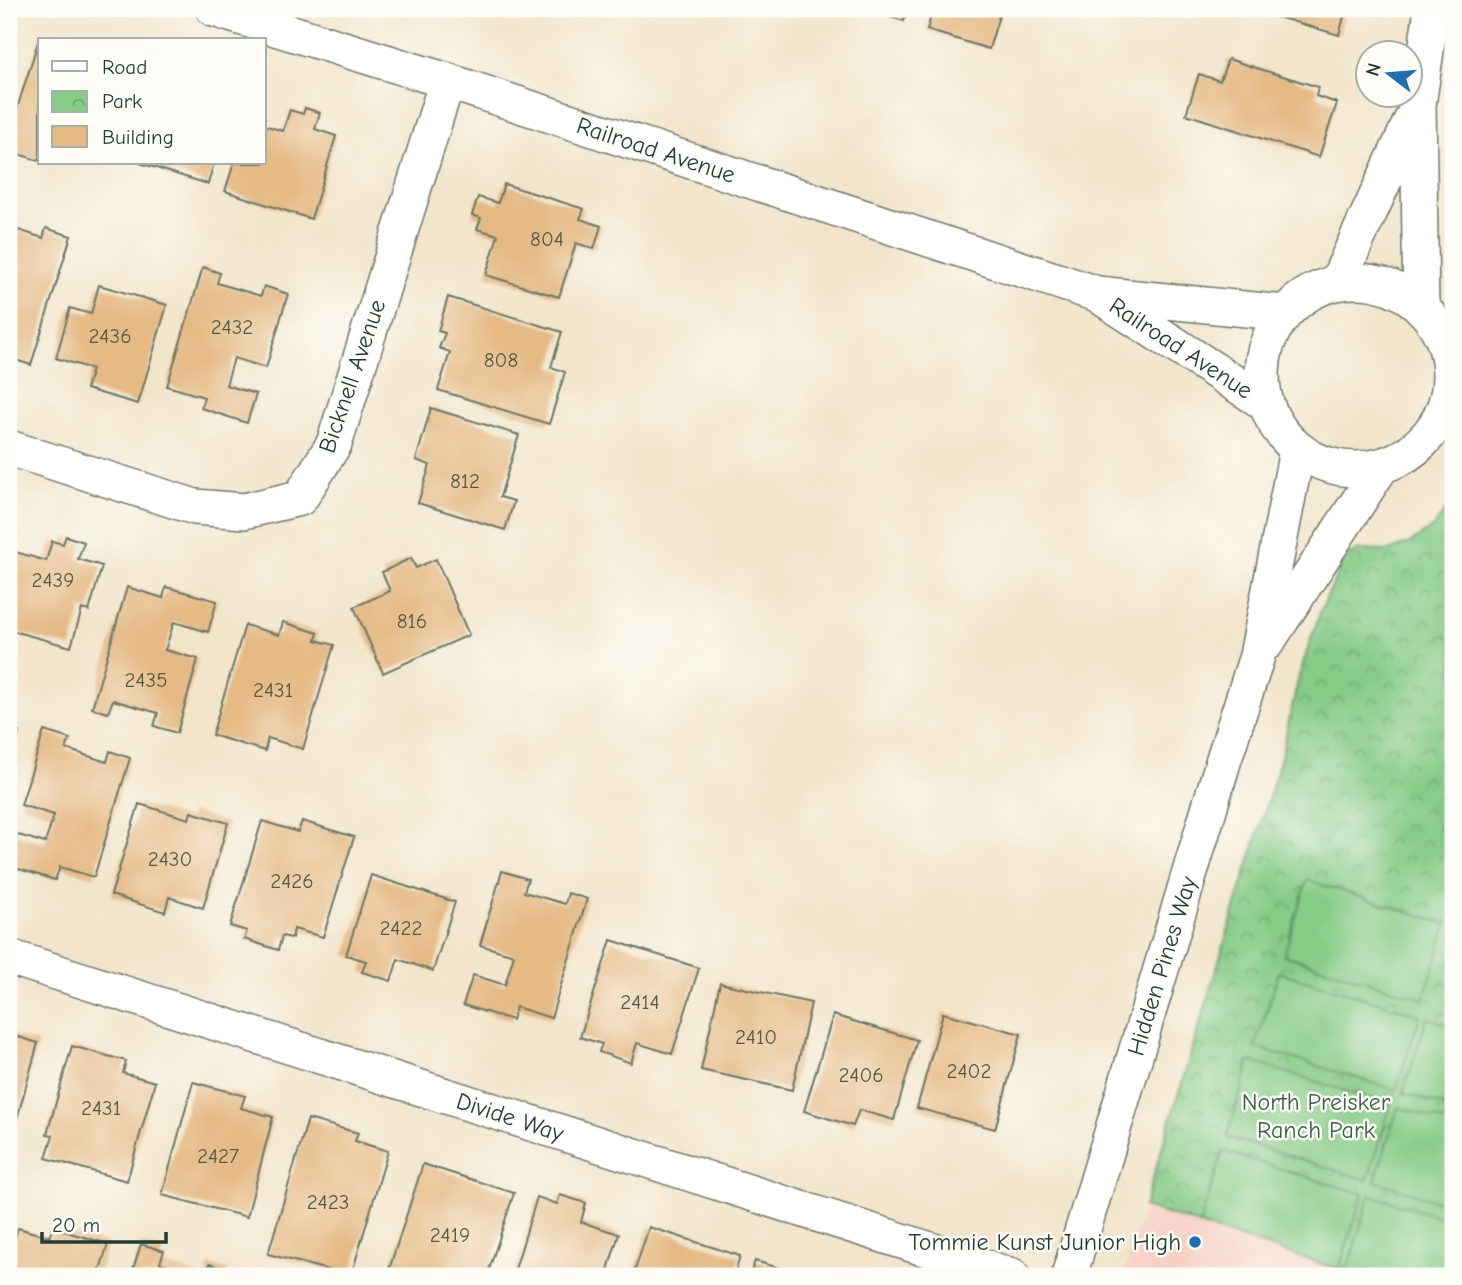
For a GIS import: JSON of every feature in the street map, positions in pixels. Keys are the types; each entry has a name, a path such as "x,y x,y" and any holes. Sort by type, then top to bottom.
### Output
{"street":[{"name":"Railroad Avenue","path":"215,9 447,81 1097,294 1285,313"},
{"path":"1424,64 1432,9"},
{"name":"Bicknell Avenue","path":"9,448 195,507 244,511 300,498 334,444 447,81"},
{"path":"1338,283 1417,108"},
{"path":"1418,108 1421,307"},
{"path":"1367,281 1396,290 1421,307 1437,328 1450,354 1443,430 1410,453 1381,467 1352,470 1322,464 1297,450 1277,429 1265,403 1262,371 1268,340 1285,313 1300,299 1318,289 1338,283 1367,281"},
{"name":"Railroad Avenue","path":"1097,294 1265,403"},
{"name":"Hidden Pines Way","path":"1069,1276 1257,656 1297,450"},
{"name":"Hidden Pines Way","path":"1257,656 1381,467"},
{"name":"Divide Way","path":"9,957 1012,1276"}],"shaded area":[{"name":"Tommie Kunst Junior High","path":"1144,1207 1369,1276 1123,1276"}],"green space":[{"name":"North Preisker Ranch Park","path":"1453,495 1453,1276 1369,1276 1144,1207 1280,761 1299,676 1320,612 1345,557 1359,550 1389,551 1412,542 1433,527 1447,509"},
{"path":"1307,880 1447,924 1424,999 1284,955"},
{"path":"1279,972 1420,1015 1396,1090 1255,1047"},
{"path":"1427,1018 1453,1026 1453,1109 1403,1093"},
{"path":"1250,1061 1391,1105 1367,1180 1227,1137"},
{"path":"1398,1107 1453,1124 1453,1206 1375,1181"},
{"path":"1223,1151 1363,1194 1339,1269 1199,1225"},
{"path":"1370,1195 1453,1221 1453,1276 1366,1276 1347,1270"}],"building":[{"path":"863,9 907,9 904,21"},
{"path":"933,9 1001,9 989,49 927,30"},
{"path":"1251,9 1346,9 1339,35"},
{"path":"9,27 16,30 9,52"},
{"path":"38,42 38,160 9,151 9,134"},
{"path":"1228,59 1318,87 1316,96 1337,103 1319,157 1186,114 1199,74 1220,81"},
{"path":"305,108 320,113 315,129 336,136 311,219 225,191 234,164 266,164 266,126 283,131 290,110 303,114"},
{"path":"143,164 214,164 208,184"},
{"path":"504,184 584,209 580,219 601,226 594,249 576,243 559,297 486,275 498,235 477,229 481,218 472,215 478,197 498,203"},
{"path":"9,227 43,238 46,228 71,236 31,365 9,358"},
{"path":"203,267 220,273 217,283 261,296 264,286 288,294 266,368 234,358 226,385 256,394 247,423 201,408 204,397 167,386"},
{"path":"99,285 167,305 138,404 86,389 92,369 56,358 70,308 91,314"},
{"path":"448,297 562,332 551,367 565,372 549,424 438,390 450,352 439,348 445,333 438,331"},
{"path":"431,408 519,435 500,497 514,501 505,530 418,503 430,465 416,460"},
{"path":"66,536 84,542 78,559 102,566 89,611 82,609 71,647 9,630 9,609 13,595 9,594 9,550 46,561 52,541 63,544"},
{"path":"411,558 416,568 436,559 469,635 383,673 354,607 390,591 382,572"},
{"path":"127,587 163,598 166,587 217,601 208,632 174,622 165,650 198,659 177,733 154,726 158,713 113,700 108,713 92,708"},
{"path":"283,622 318,633 316,640 334,645 303,749 268,738 265,751 212,735 245,625 279,635"},
{"path":"9,729 19,732 9,765"},
{"path":"44,731 70,739 66,749 107,762 110,751 130,758 94,877 60,867 55,880 9,866 12,833 45,843 54,815 21,805"},
{"path":"139,804 189,819 191,812 228,823 203,908 169,897 165,912 111,895"},
{"path":"262,821 298,832 302,821 354,837 323,937 294,929 292,938 282,936 278,950 244,939 247,931 230,926"},
{"path":"502,871 528,879 524,892 565,904 568,893 587,899 551,1018 516,1007 512,1020 463,1005 473,975 505,985 514,955 480,945"},
{"path":"371,875 455,902 433,971 398,959 391,981 362,972 366,961 346,955"},
{"path":"611,940 699,968 672,1054 637,1043 631,1063 599,1052 602,1044 580,1037"},
{"path":"720,983 811,1003 792,1090 701,1070"},
{"path":"943,1013 1021,1034 995,1129 917,1108"},
{"path":"833,1015 917,1040 894,1120 859,1110 853,1126 804,1111"},
{"path":"9,1034 38,1043 10,1144 9,1144"},
{"path":"72,1046 126,1061 123,1073 155,1082 127,1181 46,1158 53,1135 47,1134"},
{"path":"193,1082 245,1096 241,1108 273,1117 247,1217 162,1195"},
{"path":"308,1119 358,1133 355,1141 388,1151 351,1276 268,1254"},
{"path":"423,1164 514,1193 487,1276 387,1276"},
{"path":"560,1195 586,1203 581,1222 619,1234 606,1276 513,1276 537,1197 557,1204"},
{"path":"649,1227 740,1256 734,1276 633,1276"},
{"path":"18,1228 49,1237 53,1228 108,1244 98,1276 9,1276 9,1260"},
{"path":"141,1244 164,1251 160,1263 202,1276 131,1276"},
{"path":"755,1261 807,1276 750,1276"},
{"path":"209,1264 228,1270 226,1276 205,1276"}],"place":[{"name":"Tommie Kunst Junior High","path":"1195,1242"}]}
